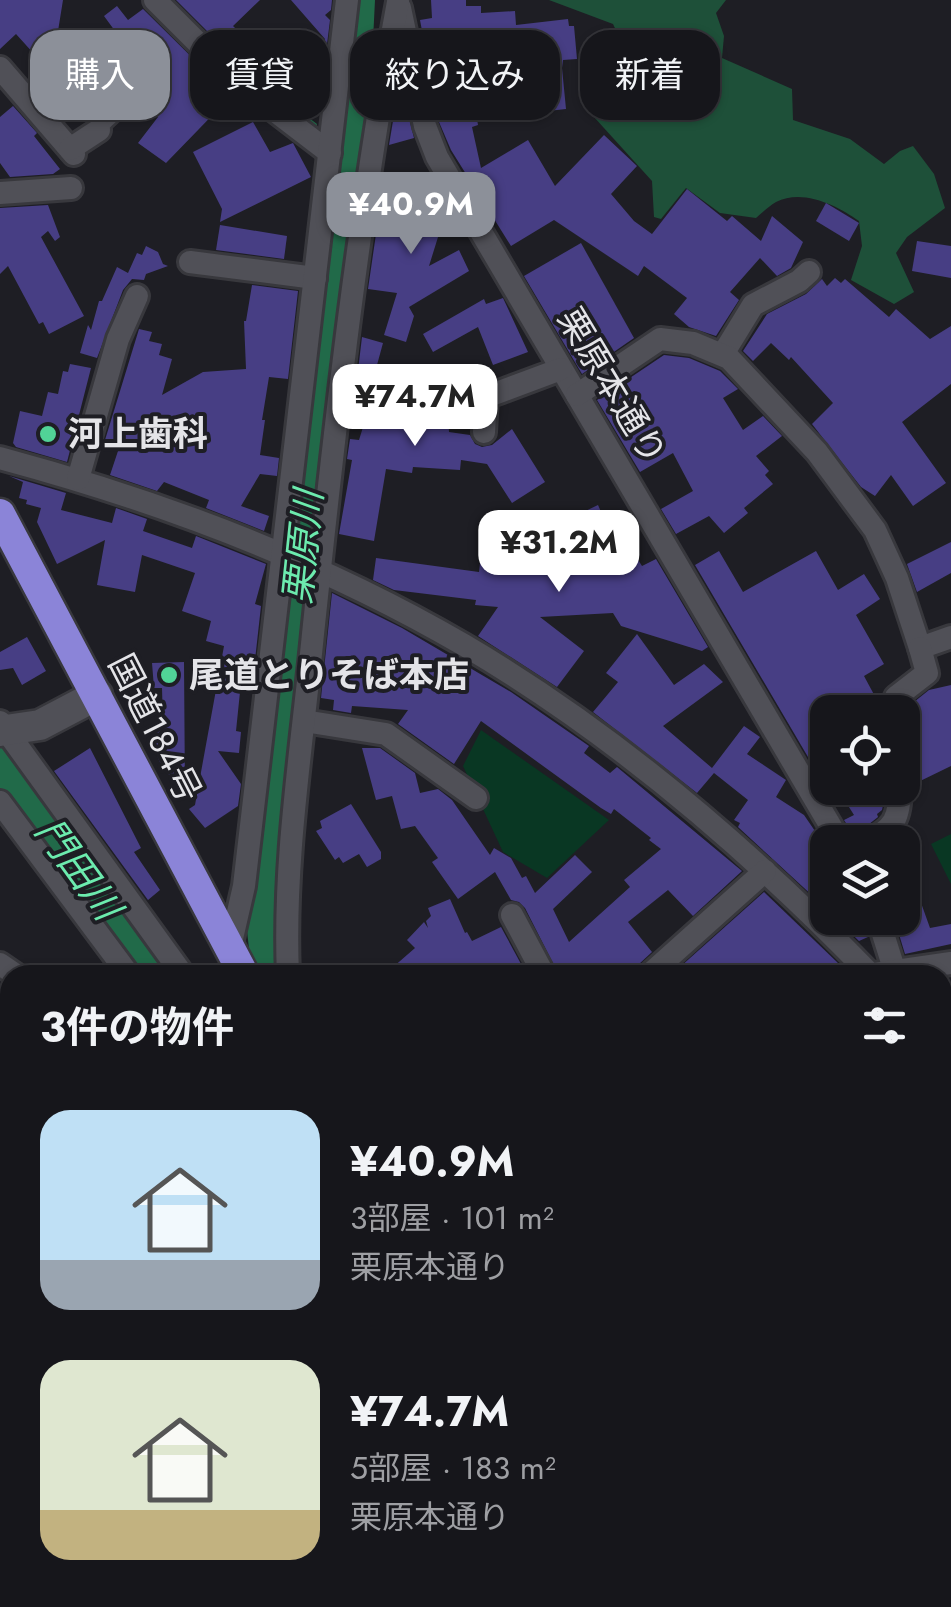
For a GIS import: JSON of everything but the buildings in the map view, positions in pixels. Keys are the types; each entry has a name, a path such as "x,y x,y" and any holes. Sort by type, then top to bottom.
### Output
{"highway":[{"name":"国道184号","path":"0,514 239,965"}],"street":[{"path":"155,0 237,82 330,154"},
{"path":"230,947 244,886 286,557 347,0"},
{"path":"288,965 290,868 316,570 361,220 398,1"},
{"name":"栗原本通り","path":"398,1 425,126 437,156 830,825"},
{"path":"0,68 72,151 99,130"},
{"path":"0,194 71,188"},
{"path":"326,216 361,220"},
{"path":"190,262 315,278"},
{"path":"723,354 753,305 799,282 809,272"},
{"path":"78,479 118,339 137,296"},
{"path":"577,395 660,339 676,339 723,354 816,452 875,530 896,578 927,673 899,695"},
{"path":"484,432 486,397 560,368"},
{"path":"0,458 78,479 286,557 467,647 567,712 738,844 860,965"},
{"path":"920,648 951,637"},
{"path":"2,728 40,724 97,695"},
{"path":"304,722 386,734 476,798"},
{"path":"2,728 176,965"},
{"path":"4,815 122,965"},
{"path":"660,965 766,871"},
{"path":"512,915 539,965"},
{"path":"883,935 893,965"}],"lane":[{"path":"99,130 110,120"}],"shaded area":[{"path":"549,0 726,0 716,13 724,36 722,58 792,89 793,120 850,139 884,164 913,146 934,174 945,208 907,237 896,253 914,292 894,304 851,280 862,246 859,221 820,201 786,198 756,218 720,213 686,188 661,219 654,217 652,181 597,120 720,120 720,30 616,30 613,24"},
{"path":"481,730 609,820 547,878 503,852 463,766"},
{"path":"951,834 951,884 931,844"}],"water":[{"path":"167,0 173,0 204,30 198,30"},
{"path":"359,0 375,0 374,30 356,30"},
{"name":"栗原川","path":"350,79 350,120 366,120 278,965 251,965 247,931 294,571"},
{"name":"門田川","path":"0,738 169,965 129,965 0,790"}],"place":[{"name":"河上歯科","path":"48,434"},
{"name":"尾道とりそば本店","path":"169,675"}]}
